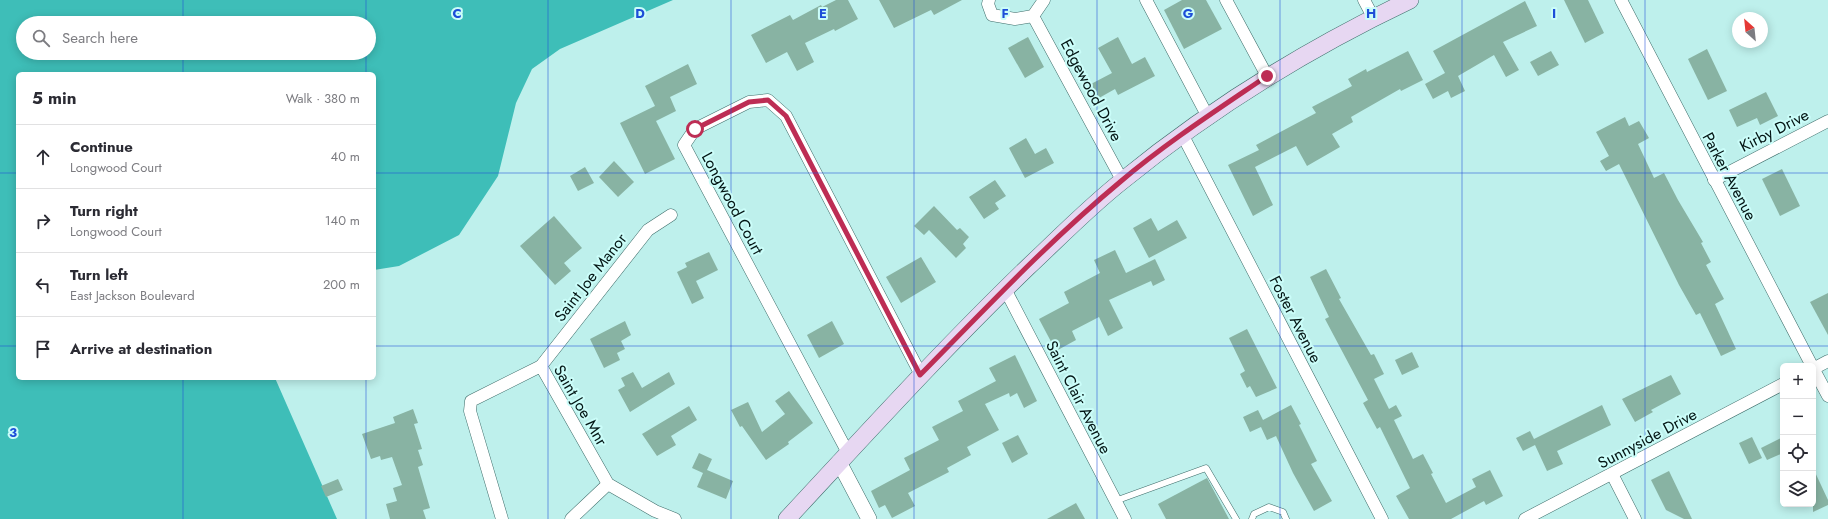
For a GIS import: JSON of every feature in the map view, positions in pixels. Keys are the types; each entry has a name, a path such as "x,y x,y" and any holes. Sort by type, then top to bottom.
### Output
{"main road":[{"path":"787,519 920,375 1005,289 1122,180 1182,134 1267,76 1321,44 1410,0"}],"street":[{"path":"989,0 988,4 992,15 1015,19 1034,16 1044,0"},
{"path":"1146,0 1208,117"},
{"path":"1226,0 1267,76"},
{"path":"1364,0 1373,17"},
{"name":"Parker Avenue","path":"1621,0 1810,363"},
{"name":"Edgewood Drive","path":"1034,16 1122,180"},
{"name":"Longwood Court","path":"844,458 684,144 695,129 749,102 768,100 786,116 920,375"},
{"name":"Kirby Drive","path":"1714,180 1828,121"},
{"name":"Foster Avenue","path":"1182,134 1382,519"},
{"name":"Saint Joe Manor","path":"541,366 648,230 670,215"},
{"name":"Saint Clair Avenue","path":"1005,289 1125,519"},
{"path":"1816,367 1828,361"},
{"name":"Saint Joe Mnr","path":"502,519 470,411 471,401 541,366 608,484 655,512 675,519"},
{"name":"Parker Avenue","path":"1816,374 1828,396"},
{"name":"Sunnyside Drive","path":"1525,519 1780,386"},
{"path":"844,458 869,519"},
{"path":"1612,474 1635,519"},
{"path":"571,519 608,484"}],"lane":[{"path":"1115,501 1206,468 1236,519"},
{"path":"1252,519 1254,514 1269,507 1283,512 1286,519"}],"water":[{"path":"0,0 673,0 560,49 532,69 516,103 498,176 459,235 399,266 376,270 376,72 16,72 16,380 276,380 337,519 0,519"}],"building":[{"path":"836,0 848,0 858,19 835,31 834,29 805,43 814,62 797,71 787,52 766,63 751,35 790,15 793,20 821,5 822,7"},
{"path":"879,0 962,0 934,15 931,10 894,28"},
{"path":"1182,0 1206,0 1222,29 1184,49 1164,10"},
{"path":"1564,0 1588,0 1604,33 1585,43"},
{"path":"1525,1 1537,26 1503,42 1519,70 1506,77 1494,55 1458,76 1465,91 1451,98 1448,91 1433,99 1425,84 1445,73 1433,51"},
{"path":"1028,37 1044,67 1025,78 1008,48"},
{"path":"1118,37 1132,64 1145,57 1155,76 1118,95 1115,89 1099,98 1091,84 1112,73 1098,48"},
{"path":"1707,49 1727,91 1708,100 1688,59"},
{"path":"1408,51 1423,80 1401,91 1400,89 1351,117 1353,122 1332,134 1340,147 1307,166 1296,146 1255,167 1273,205 1253,216 1228,165 1259,150 1256,145 1316,113 1312,107 1352,86 1348,79 1366,69 1367,72"},
{"path":"1551,51 1559,65 1538,76 1530,62"},
{"path":"688,64 697,84 670,97 676,111 656,121 675,159 645,174 620,123 655,106 645,86"},
{"path":"1766,92 1778,116 1760,125 1757,118 1737,127 1729,110"},
{"path":"1625,117 1629,126 1639,121 1649,138 1638,144 1654,178 1664,173 1703,242 1701,243 1711,262 1706,265 1724,299 1715,304 1736,349 1721,356 1700,313 1696,315 1679,285 1619,164 1606,171 1600,161 1609,156 1596,132"},
{"path":"1026,138 1035,154 1046,148 1054,163 1025,178 1009,148"},
{"path":"614,161 634,182 618,197 599,177"},
{"path":"585,167 594,183 578,191 570,176"},
{"path":"1782,169 1800,206 1780,216 1762,179"},
{"path":"995,180 1006,196 995,203 999,209 984,219 969,197"},
{"path":"934,206 957,230 960,228 969,237 963,244 966,248 956,258 929,230 924,235 914,226"},
{"path":"554,216 582,248 564,263 571,271 555,285 520,246"},
{"path":"1151,218 1158,231 1177,220 1187,238 1149,258 1133,228"},
{"path":"1115,250 1126,273 1155,259 1165,280 1153,286 1151,281 1109,300 1123,328 1108,336 1099,317 1072,331 1076,340 1056,351 1039,319 1069,303 1064,292 1100,273 1094,260"},
{"path":"709,252 718,270 696,281 704,298 692,304 677,272 687,267 685,263"},
{"path":"921,257 936,282 901,303 886,277"},
{"path":"1326,269 1341,298 1339,299 1371,355 1374,354 1384,374 1374,379 1389,409 1396,405 1402,416 1394,420 1413,459 1423,454 1433,473 1431,474 1446,503 1476,487 1472,479 1490,470 1503,496 1486,505 1484,501 1451,519 1409,519 1396,496 1410,488 1380,427 1377,429 1363,403 1368,400 1325,319 1329,317 1310,277"},
{"path":"1828,293 1828,335 1810,302"},
{"path":"625,321 631,335 621,341 625,349 617,353 620,360 604,368 590,339"},
{"path":"832,321 844,344 819,358 807,335"},
{"path":"1247,329 1277,388 1256,397 1250,386 1247,388 1240,374 1245,371 1229,338"},
{"path":"1412,352 1419,367 1402,375 1395,360"},
{"path":"1015,355 1037,401 1024,408 1017,393 1010,397 1009,393 985,404 999,430 967,447 971,455 947,468 949,472 908,493 915,506 892,518 885,505 879,508 871,491 910,470 904,458 939,440 932,427 963,411 958,401 996,381 989,368"},
{"path":"633,372 642,388 669,372 675,384 630,412 618,390 625,386 621,378"},
{"path":"1671,375 1681,394 1651,410 1653,412 1635,422 1622,399"},
{"path":"789,391 813,423 788,442 789,444 766,460 742,426 740,427 731,410 748,402 762,432 785,414 775,401"},
{"path":"1291,405 1317,461 1311,464 1332,501 1314,511 1293,473 1276,436 1267,440 1261,427 1250,432 1243,417 1258,410 1263,420"},
{"path":"1602,405 1611,425 1557,451 1563,464 1547,471 1535,445 1523,451 1516,438 1530,431 1534,439"},
{"path":"689,406 697,420 671,436 676,445 657,456 642,434"},
{"path":"413,409 418,423 414,424 422,449 418,450 423,465 418,467 430,508 423,510 426,519 390,519 386,504 397,501 393,488 402,485 392,457 381,460 380,456 371,459 362,434 395,423 393,417"},
{"path":"1018,435 1028,454 1012,463 1002,443"},
{"path":"1752,437 1762,458 1749,464 1739,443"},
{"path":"1780,438 1780,454 1767,460 1761,448"},
{"path":"699,453 712,459 707,470 733,481 726,499 697,487 703,473 692,468"},
{"path":"1669,471 1692,519 1684,519 1666,510 1651,480"},
{"path":"1816,474 1828,500 1828,505 1813,512 1813,507 1816,507"},
{"path":"1207,478 1229,519 1166,519 1158,504"},
{"path":"338,479 343,490 326,497 321,486"},
{"path":"1076,503 1085,519 1047,519"}],"route":[{"path":"695,129 749,102 768,100 786,116 920,375 1005,289 1119,182 1182,134 1267,76"}]}
